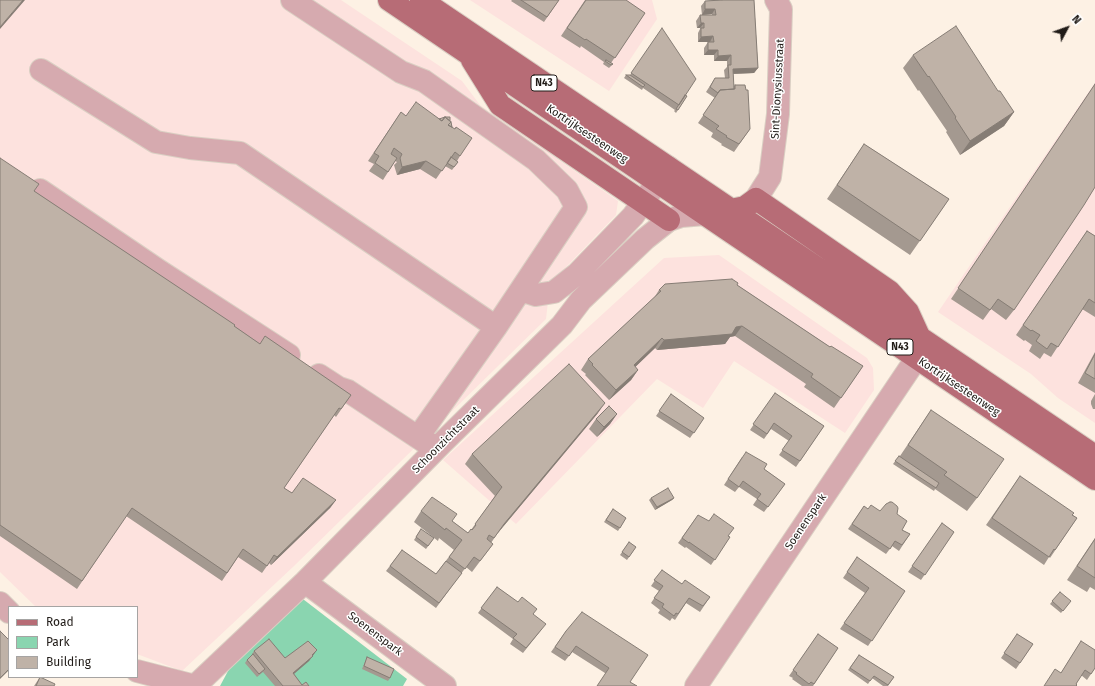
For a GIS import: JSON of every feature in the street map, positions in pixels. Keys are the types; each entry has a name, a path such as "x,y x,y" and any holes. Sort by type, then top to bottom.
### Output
{"main road":[{"name":"Kortrijksesteenweg","path":"389,0 467,52 663,175 731,210 1095,479"},
{"name":"Kortrijksesteenweg","path":"421,0 663,175 705,214 918,348 1095,456"},
{"name":"N43","path":"467,52 500,105 669,220"},
{"name":"N43","path":"756,199 889,291 908,312 918,348"},
{"path":"705,214 745,207 756,199"}],"street":[{"path":"292,0 401,72 424,81 536,160 567,190 576,207 496,327 418,437"},
{"name":"Sint-Dionysiusstraat","path":"756,199 770,177 778,114 782,3"},
{"path":"41,70 156,142 190,148 240,153 496,327"},
{"path":"521,290 536,295 554,292 577,274 625,225 663,175"},
{"path":"40,190 158,270 339,388 348,391 428,444 442,443"},
{"name":"Schoonzichtstraat","path":"195,686 305,582 442,443 562,325 581,300 645,239 669,220 681,216 705,214"},
{"name":"Soenenspark","path":"696,686 918,348"},
{"name":"Soenenspark","path":"305,582 445,686"},
{"path":"0,603 8,611"},
{"path":"138,671 195,686"}],"shaded area":[{"path":"0,0 341,0 462,81 480,105 618,201 616,215 550,284 546,319 294,566 182,671 138,654 138,606 35,606 0,572"},
{"path":"470,0 652,0 657,19 609,91"},
{"path":"1094,84 1095,423 1058,398 1031,374 938,312"},
{"path":"719,255 867,358 873,368 874,390 845,433 734,361 703,408 657,379 516,524 443,460 664,258"}],"green space":[{"path":"299,596 407,679 403,686 220,686 235,658"}],"building":[{"path":"0,0 23,0 0,27"},
{"path":"521,0 559,0 547,17"},
{"path":"586,0 626,0 645,13 615,58 567,28"},
{"path":"754,0 758,68 733,69 734,89 720,90 718,93 710,87 715,78 729,78 728,65 731,65 731,55 718,56 718,50 708,50 708,42 714,42 713,36 701,37 701,28 704,28 704,23 701,23 700,15 716,15 715,9 705,9 705,1"},
{"path":"956,26 998,91 1000,91 1014,112 970,141 929,76 928,77 913,55"},
{"path":"662,28 696,79 679,105 631,73"},
{"path":"606,60 613,64 611,65 605,61"},
{"path":"626,75 630,75 645,85 643,87"},
{"path":"1095,84 1095,187 1014,310 998,299 990,310 958,288"},
{"path":"735,85 745,85 746,90 748,90 750,129 739,144 726,137 727,136 716,129 719,126 703,115 720,90 735,89"},
{"path":"685,95 687,96 678,110 676,109"},
{"path":"416,102 442,121 445,117 451,122 448,125 455,129 456,127 472,138 460,156 455,152 442,171 426,161 402,167 400,158 402,154 394,148 391,154 397,158 388,172 375,163 379,156 374,153 401,112 406,116"},
{"path":"864,144 949,199 920,241 837,185"},
{"path":"451,157 458,162 454,167 447,163"},
{"path":"0,158 39,184 34,191 235,325 234,326 260,344 265,336 351,395 341,409 339,408 284,488 292,493 303,478 336,500 277,557 274,555 267,566 243,549 227,573 132,508 82,581 0,525"},
{"path":"1087,231 1095,236 1095,303 1089,299 1058,347 1051,343 1047,349 1036,341 1040,335 1023,325"},
{"path":"732,279 738,283 737,285 830,347 831,346 863,366 841,398 811,377 813,374 742,326 736,327 732,334 664,340 662,338 634,365 638,370 616,390 588,359 661,291 659,290 665,284"},
{"path":"1095,354 1095,379 1085,373"},
{"path":"569,364 605,403 494,538 489,535 487,539 493,544 480,561 474,557 465,569 449,557 462,540 446,528 445,530 421,511 432,497 457,514 452,521 468,533 471,529 472,530 502,487 472,454"},
{"path":"775,393 824,426 800,461 782,450 792,436 774,423 767,434 753,424"},
{"path":"671,394 704,418 694,433 659,411"},
{"path":"609,406 617,414 604,427 596,419"},
{"path":"931,410 1004,459 977,498 944,475 947,472 908,445"},
{"path":"746,452 767,464 764,469 785,484 768,507 757,499 761,494 743,481 739,487 728,479"},
{"path":"899,456 939,483 936,488 895,461"},
{"path":"1020,476 1074,513 1072,515 1077,518 1049,557 992,518"},
{"path":"668,488 674,498 657,507 651,498"},
{"path":"890,502 897,506 897,514 907,521 902,530 910,534 902,545 895,541 890,549 852,524 864,506 868,509 871,505 880,511"},
{"path":"613,509 626,518 620,528 606,520"},
{"path":"714,514 734,528 715,560 682,538 698,515 709,521"},
{"path":"942,523 954,532 925,575 912,566"},
{"path":"421,529 434,538 428,546 416,537"},
{"path":"1095,539 1095,578 1077,566"},
{"path":"629,542 636,547 629,557 622,552"},
{"path":"402,550 436,574 446,561 462,573 439,603 390,566"},
{"path":"857,557 905,591 872,641 844,623 869,588 847,572"},
{"path":"662,570 682,584 685,580 710,597 703,606 689,598 678,614 676,613 674,616 662,607 664,604 654,598 663,586 654,580"},
{"path":"497,587 518,602 522,597 537,609 533,614 546,624 526,648 513,638 517,634 481,608"},
{"path":"1060,592 1071,601 1063,611 1052,601"},
{"path":"582,612 648,655 630,682 637,686 597,686 609,668 576,646 569,656 555,647"},
{"path":"0,631 8,639 8,670 0,678"},
{"path":"818,634 838,648 814,684 811,682 809,684 793,670"},
{"path":"1017,634 1033,644 1020,663 1004,653"},
{"path":"269,639 285,658 308,641 317,650 312,655 313,656 293,673 302,685 306,682 309,686 283,686 254,651"},
{"path":"1081,641 1095,650 1095,668 1091,674 1085,670 1076,686 1044,686 1055,669 1061,673"},
{"path":"253,654 265,669 259,674 247,660"},
{"path":"859,655 894,677 888,685 874,676 870,681 850,668"},
{"path":"367,657 394,669 390,678 364,666"},
{"path":"40,678 55,684 54,686 36,686"}]}
